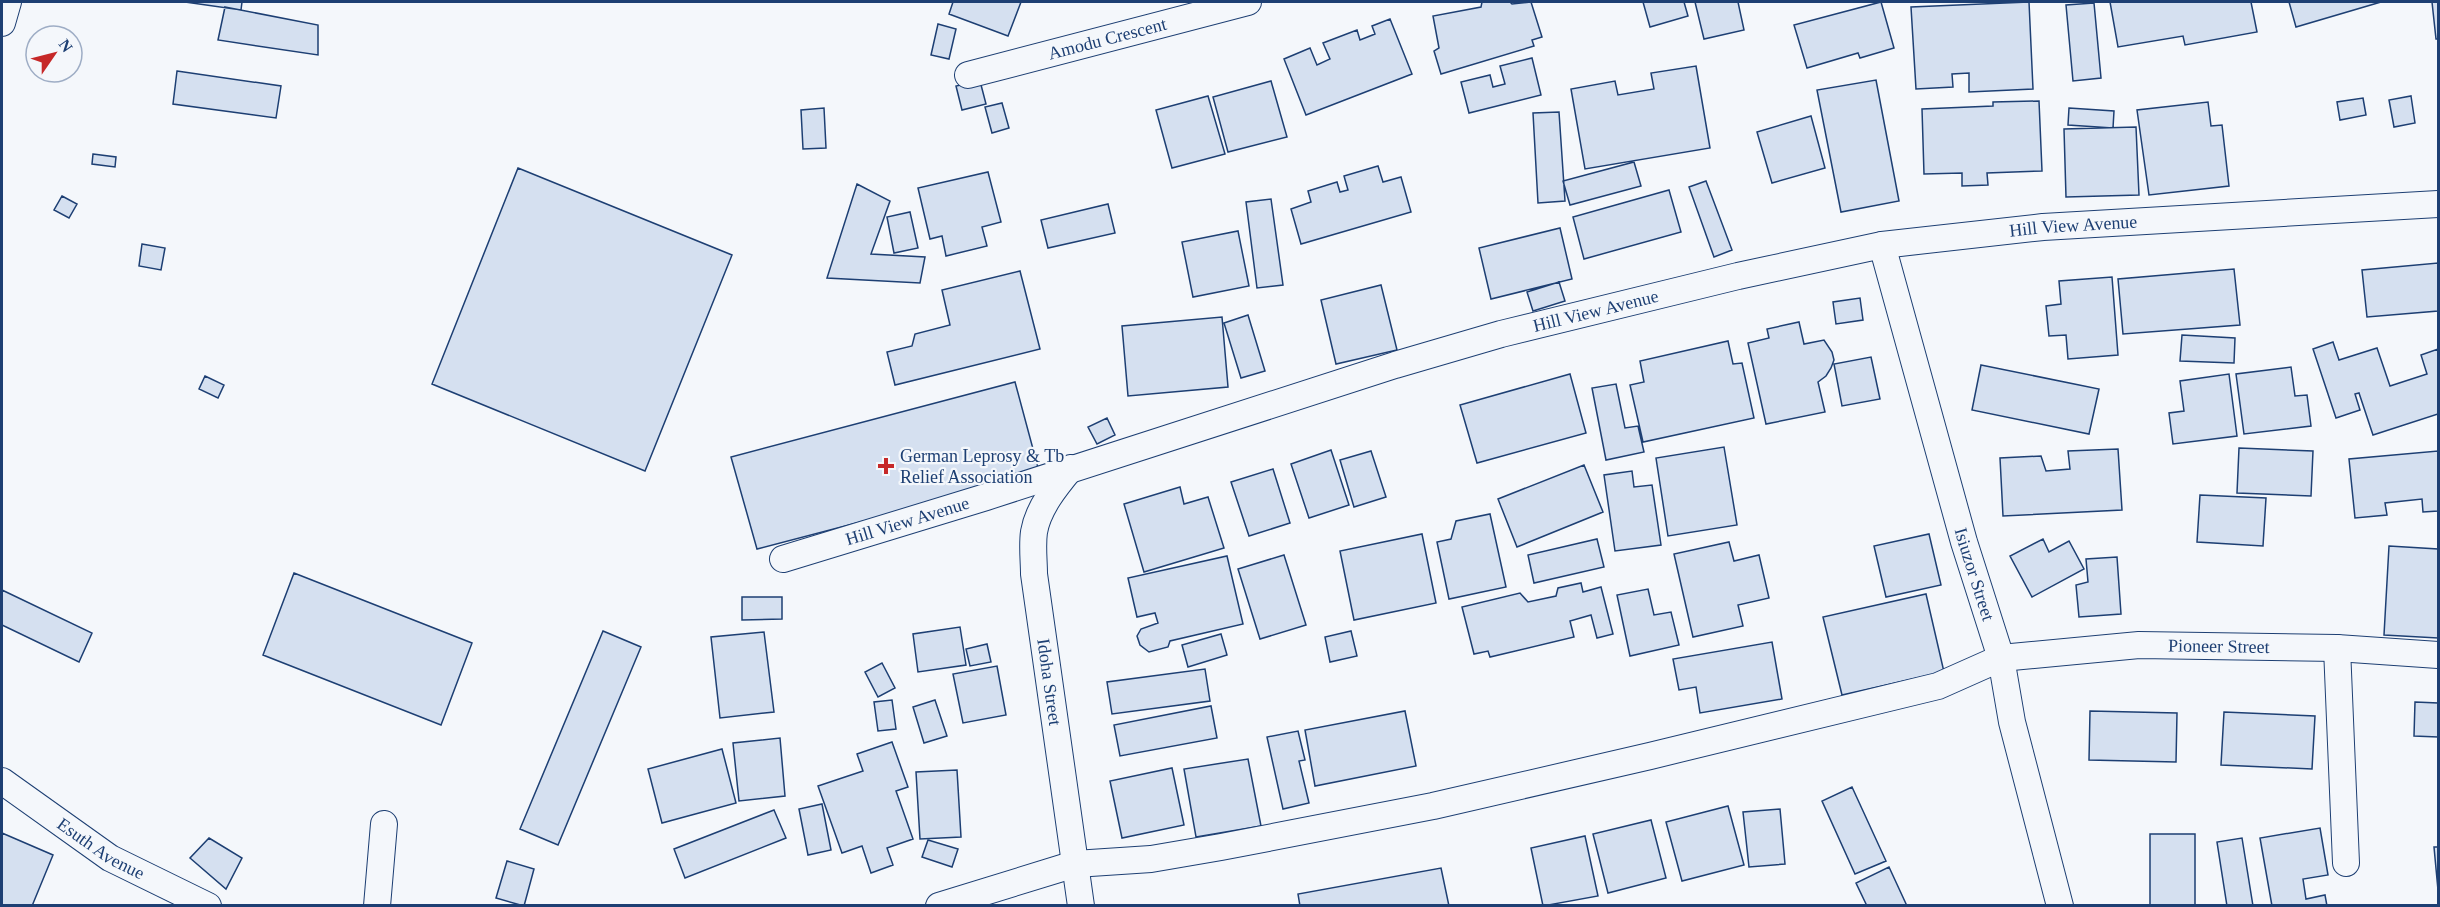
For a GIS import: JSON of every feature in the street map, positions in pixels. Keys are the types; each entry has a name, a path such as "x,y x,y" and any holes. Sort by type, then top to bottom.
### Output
{"street":[{"path":"2,23 8,2"},
{"name":"Amodu Crescent","path":"968,75 1248,2"},
{"name":"Hill View Avenue","path":"783,559 1395,364 1501,334 1738,276 1882,245 2043,227 2439,204"},
{"name":"Isiuzor Street","path":"1882,245 1964,542 2001,658 2012,722 2060,906"},
{"name":"Idoha Street","path":"1071,468 1055,488 1042,510 1034,532 1034,574 1081,906"},
{"name":"Pioneer Street","path":"939,906 1075,864 1151,859 1433,806 1938,686 2001,658 2139,645 2337,648 2439,655"},
{"path":"2337,648 2346,863"},
{"name":"Esuth Avenue","path":"2,781 110,858 208,906"},
{"path":"377,906 384,824"}],"building":[{"path":"185,2 242,2 241,10"},
{"path":"953,2 1021,2 1008,36 949,14"},
{"path":"1482,2 1510,2 1512,4 1531,2 1542,37 1532,40 1534,46 1441,74 1434,51 1439,48 1433,16 1481,7"},
{"path":"1643,2 1684,2 1688,16 1650,27"},
{"path":"1695,2 1738,2 1744,30 1704,39"},
{"path":"1881,2 1894,48 1860,58 1858,53 1807,68 1794,25"},
{"path":"2029,2 2033,89 1969,92 1969,73 1952,74 1953,87 1916,89 1911,7"},
{"path":"2110,2 2251,2 2257,32 2185,45 2183,36 2118,47"},
{"path":"2289,2 2381,2 2296,27"},
{"path":"2432,2 2438,2 2438,39 2436,39"},
{"path":"2094,3 2101,78 2073,81 2066,5"},
{"path":"225,7 318,25 318,55 218,40"},
{"path":"1390,19 1412,74 1306,115 1284,59 1310,48 1317,65 1330,59 1323,43 1357,30 1360,40 1375,34 1372,26"},
{"path":"938,24 956,29 949,59 931,55"},
{"path":"1532,58 1541,95 1469,113 1461,82 1490,75 1493,87 1505,84 1500,66"},
{"path":"1696,66 1710,148 1585,169 1571,89 1615,81 1618,95 1654,89 1651,73"},
{"path":"177,71 281,86 276,118 173,104"},
{"path":"1876,80 1899,201 1841,212 1817,90"},
{"path":"980,81 986,104 962,110 956,86"},
{"path":"1271,81 1287,137 1228,152 1213,97"},
{"path":"1208,96 1225,154 1172,168 1156,110"},
{"path":"2411,96 2415,123 2394,127 2389,100"},
{"path":"2363,98 2366,115 2340,120 2337,102"},
{"path":"2039,101 2042,171 1987,173 1988,185 1962,186 1962,173 1924,174 1922,109 1993,106 1993,102"},
{"path":"2208,102 2211,126 2222,125 2229,186 2149,195 2137,110"},
{"path":"1002,103 1009,128 992,133 985,107"},
{"path":"824,108 826,148 803,149 801,110"},
{"path":"2069,108 2114,111 2113,128 2068,125"},
{"path":"1559,112 1565,201 1538,203 1533,113"},
{"path":"1811,116 1825,168 1772,183 1757,132"},
{"path":"2136,127 2139,195 2066,197 2064,129"},
{"path":"93,154 116,157 115,167 92,164"},
{"path":"1634,162 1641,186 1570,205 1563,181"},
{"path":"1378,166 1383,182 1401,177 1411,212 1301,244 1291,209 1311,202 1308,191 1337,182 1340,192 1348,190 1344,176"},
{"path":"518,168 732,255 645,471 432,384"},
{"path":"988,172 1001,222 982,227 987,246 946,256 942,236 930,239 918,188"},
{"path":"1706,181 1732,250 1714,257 1689,187"},
{"path":"857,184 890,201 871,254 925,257 920,283 827,278"},
{"path":"1669,190 1681,232 1584,259 1573,217"},
{"path":"62,196 77,204 69,218 54,210"},
{"path":"1271,199 1283,285 1257,288 1246,202"},
{"path":"1108,204 1115,233 1048,248 1041,220"},
{"path":"910,212 918,248 894,253 887,217"},
{"path":"1560,228 1572,279 1491,299 1479,248"},
{"path":"1238,231 1249,286 1193,297 1182,242"},
{"path":"142,244 165,248 161,270 139,266"},
{"path":"2438,263 2438,311 2367,317 2362,270"},
{"path":"2234,269 2240,325 2123,334 2118,279"},
{"path":"1020,271 1040,349 895,385 887,352 912,346 915,334 950,325 942,290"},
{"path":"2112,277 2118,355 2068,359 2066,335 2049,336 2046,306 2061,304 2059,281"},
{"path":"1559,282 1565,301 1533,311 1527,292"},
{"path":"1381,285 1397,350 1336,364 1321,300"},
{"path":"1860,298 1863,320 1836,324 1833,302"},
{"path":"1248,315 1265,371 1241,378 1224,323"},
{"path":"1222,317 1228,387 1128,396 1122,326"},
{"path":"1799,322 1804,344 1824,340 1832,352 1834,360 1831,368 1818,382 1825,412 1766,424 1748,343 1769,338 1767,329"},
{"path":"2182,335 2235,338 2234,363 2180,361"},
{"path":"1728,341 1733,364 1742,363 1754,418 1643,442 1630,385 1644,382 1640,361"},
{"path":"2333,342 2339,360 2377,348 2390,386 2427,374 2421,355 2438,349 2438,414 2373,435 2359,393 2355,394 2360,410 2336,418 2313,349"},
{"path":"1871,357 1880,399 1842,406 1834,364"},
{"path":"1981,365 2099,389 2089,434 1972,410"},
{"path":"2291,367 2295,396 2307,395 2311,426 2244,434 2236,374"},
{"path":"1570,374 1586,433 1477,463 1460,405"},
{"path":"2229,374 2237,436 2173,444 2169,413 2184,411 2180,381"},
{"path":"205,376 224,385 218,398 199,389"},
{"name":"German Leprosy & Tb Relief Association","path":"1015,382 1040,475 757,549 731,457"},
{"path":"1616,384 1625,428 1638,426 1644,452 1606,460 1592,388"},
{"path":"1107,418 1115,435 1097,444 1088,427"},
{"path":"1724,447 1737,525 1668,536 1656,458"},
{"path":"2239,448 2313,451 2311,496 2237,493"},
{"path":"2118,449 2122,510 2003,516 2000,458 2041,456 2046,471 2070,469 2068,451"},
{"path":"1331,450 1349,505 1309,518 1291,464"},
{"path":"1371,451 1386,497 1354,507 1340,460"},
{"path":"2438,451 2438,511 2423,512 2422,499 2385,503 2387,515 2355,518 2349,459"},
{"path":"1584,465 1603,512 1517,547 1498,499"},
{"path":"1273,469 1290,523 1249,536 1231,482"},
{"path":"1632,471 1634,487 1652,485 1661,545 1615,551 1604,475"},
{"path":"1180,487 1184,504 1208,497 1224,548 1144,572 1124,504"},
{"path":"2200,495 2266,498 2263,546 2197,542"},
{"path":"1490,514 1506,587 1449,599 1437,542 1451,539 1456,521"},
{"path":"1422,534 1436,603 1354,620 1340,551"},
{"path":"1929,534 1941,585 1886,597 1874,546"},
{"path":"1597,539 1604,567 1534,583 1528,555"},
{"path":"2043,539 2049,552 2069,541 2084,569 2032,597 2010,556"},
{"path":"1729,542 1734,561 1759,555 1769,598 1738,605 1743,626 1693,637 1674,554"},
{"path":"2389,546 2438,549 2438,638 2384,635"},
{"path":"1284,555 1306,625 1260,639 1238,569"},
{"path":"1227,556 1243,624 1170,641 1168,647 1149,652 1140,645 1137,636 1141,629 1158,623 1155,613 1137,617 1128,578"},
{"path":"2117,557 2121,614 2079,617 2076,585 2088,582 2086,559"},
{"path":"294,573 472,643 441,725 263,655"},
{"path":"1581,583 1583,592 1601,587 1613,634 1597,638 1591,615 1570,621 1574,637 1490,657 1488,651 1474,654 1462,607 1520,593 1528,602 1556,596 1558,588"},
{"path":"1648,589 1654,615 1671,612 1679,645 1630,656 1617,595"},
{"path":"2,590 92,633 79,662 2,625"},
{"path":"1926,594 1944,672 1842,695 1823,617"},
{"path":"742,597 782,597 782,619 742,620"},
{"path":"960,627 966,665 918,672 913,634"},
{"path":"603,631 641,647 558,845 520,829"},
{"path":"1351,631 1357,656 1330,662 1325,637"},
{"path":"764,632 774,712 720,718 711,637"},
{"path":"1221,634 1227,655 1188,667 1182,645"},
{"path":"1772,642 1782,699 1700,713 1696,687 1679,690 1673,659"},
{"path":"987,644 991,662 970,666 966,649"},
{"path":"882,663 895,688 878,697 865,672"},
{"path":"997,666 1006,715 963,723 953,674"},
{"path":"1205,669 1210,701 1112,714 1107,682"},
{"path":"892,700 896,729 878,731 874,702"},
{"path":"935,700 947,736 924,743 913,707"},
{"path":"2415,702 2438,703 2438,737 2414,736"},
{"path":"1211,706 1217,738 1120,756 1114,725"},
{"path":"1405,711 1416,766 1315,786 1305,730"},
{"path":"2090,711 2177,713 2176,762 2089,760"},
{"path":"2224,712 2315,716 2312,769 2221,765"},
{"path":"1298,731 1305,760 1299,761 1309,803 1283,809 1267,737"},
{"path":"780,738 785,796 739,801 733,743"},
{"path":"892,742 908,787 896,791 913,839 887,848 893,865 871,873 862,846 842,853 818,786 863,771 857,754"},
{"path":"722,749 736,803 662,823 648,769"},
{"path":"1248,759 1261,826 1196,837 1184,769"},
{"path":"1172,768 1184,825 1122,838 1110,781"},
{"path":"957,770 961,837 920,839 916,772"},
{"path":"1852,787 1886,861 1855,874 1822,801"},
{"path":"822,804 831,850 808,855 799,809"},
{"path":"1728,806 1744,865 1682,881 1666,822"},
{"path":"1780,809 1785,864 1749,867 1743,812"},
{"path":"774,810 786,838 685,878 674,849"},
{"path":"1651,820 1666,878 1608,893 1593,834"},
{"path":"2320,828 2328,875 2303,879 2306,899 2325,895 2327,906 2272,906 2260,838"},
{"path":"2,833 53,855 32,906 2,906"},
{"path":"2150,834 2195,834 2195,906 2150,906"},
{"path":"1585,836 1598,896 1543,906 1531,848"},
{"path":"209,838 242,858 226,889 190,858"},
{"path":"2242,838 2253,906 2227,906 2217,842"},
{"path":"928,840 958,849 952,867 922,857"},
{"path":"2434,847 2438,847 2438,890"},
{"path":"507,861 534,869 524,906 496,898"},
{"path":"1889,867 1907,906 1867,906 1856,883"},
{"path":"1441,868 1449,906 1300,906 1298,894"}],"place":[{"name":"German Leprosy & Tb Relief Association","path":"886,466"}]}
